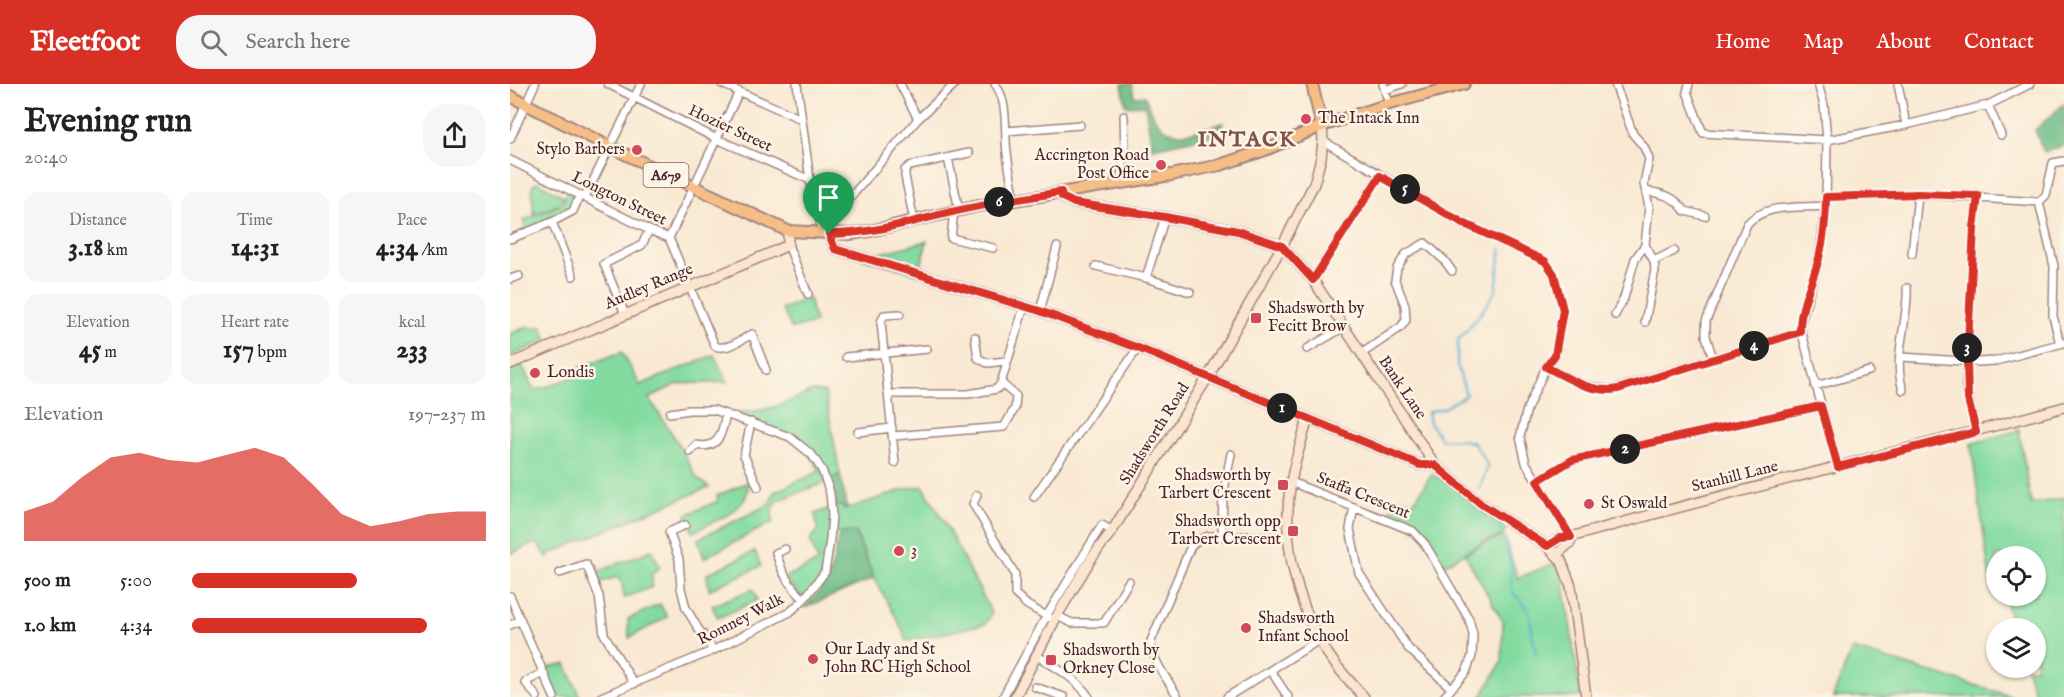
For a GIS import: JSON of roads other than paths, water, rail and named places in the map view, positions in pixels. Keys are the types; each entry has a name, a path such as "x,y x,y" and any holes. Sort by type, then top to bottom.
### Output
{"main road":[{"path":"1312,84 1322,126"},
{"name":"A679","path":"510,96 693,188 788,231 850,234 1015,200 1120,182 1171,176 1220,165 1265,150 1322,126 1389,104 1464,84"},
{"name":"Shadsworth Road","path":"1015,697 1053,618 1112,531 1208,377 1282,246 1314,184 1321,158 1322,126"},
{"name":"Bank Lane","path":"1061,192 1062,197 1074,203 1238,231 1282,246 1313,280 1435,465"},
{"path":"788,231 788,245"},
{"path":"825,233 835,249 1040,311 1138,348 1420,465 1435,465 1481,504 1557,554 1564,565 1571,586 1586,697"},
{"name":"Audley Range","path":"510,364 788,245"},
{"name":"Stanhill Lane","path":"1547,546 1560,538 1976,432 2064,407"},
{"path":"1308,419 1291,482 1288,508 1288,537 1296,577 1308,616 1319,640 1338,668 1364,697"},
{"path":"1557,554 1570,543 1571,537"}],"street":[{"path":"510,139 535,84"},
{"name":"Hozier Street","path":"608,84 717,139 810,180"},
{"path":"510,239 573,211 610,147 640,84"},
{"path":"722,84 801,118"},
{"path":"798,84 810,180 825,233"},
{"path":"900,84 918,118"},
{"path":"818,211 843,206 918,118 955,84"},
{"path":"995,84 999,89 1003,104 1007,152 1015,200"},
{"path":"1389,104 1384,87 1402,84"},
{"path":"1614,84 1633,134 1644,147 1649,159 1644,184 1649,207 1645,245 1635,259 1624,298 1615,315"},
{"path":"1689,84 1687,92 1703,133 1827,140 1906,125 1988,105 2030,84"},
{"path":"1818,84 1824,105 1827,140 1826,206 1819,258 1802,312 1800,332 1838,467"},
{"path":"1898,84 1906,125"},
{"path":"669,238 739,92"},
{"path":"1988,105 2001,135"},
{"path":"1120,182 1125,151 1124,116"},
{"path":"1006,131 1080,125"},
{"path":"1323,141 1465,224 1545,261 1554,274 1563,310 1555,355 1546,367 1527,409 1521,430 1523,455 1571,537"},
{"path":"914,221 905,170 910,166 969,153"},
{"path":"948,158 957,211 951,238 993,248"},
{"name":"Longton Street","path":"510,160 669,238 715,346 721,349 752,334 766,370"},
{"path":"2039,202 2046,195 2053,163 2064,161"},
{"path":"1313,280 1380,176"},
{"path":"1646,191 1667,194 1685,211 1705,216"},
{"path":"1826,197 1918,194 1978,196 2039,202"},
{"path":"1912,254 1918,194"},
{"path":"1976,432 1968,399 1967,362 1974,228 1978,196"},
{"path":"1900,357 1967,362 1996,361 2062,343 2053,316 2054,266 2039,202"},
{"path":"1713,359 1706,336 1706,321 1747,224 1753,217 1765,211 1826,206"},
{"path":"1146,278 1165,217"},
{"path":"552,222 573,276"},
{"path":"625,314 604,264 642,245 649,230"},
{"path":"1361,354 1401,327 1406,320 1405,304 1395,280 1397,268 1406,254 1425,243 1444,260 1452,271"},
{"path":"788,245 808,294"},
{"path":"1645,245 1654,261 1655,270 1645,322"},
{"path":"1040,311 1057,247"},
{"path":"1654,261 1674,251"},
{"path":"1096,266 1190,292"},
{"path":"510,279 519,276"},
{"path":"1903,390 1900,357 1907,291 1916,293"},
{"path":"889,394 968,394 997,389 1001,383 1024,307"},
{"path":"895,463 881,322 885,315 900,314"},
{"path":"1307,349 1344,327"},
{"path":"1546,367 1583,385 1611,390 1800,332"},
{"path":"975,338 978,358 987,363 1007,361"},
{"path":"1034,497 1138,348"},
{"path":"846,357 927,349"},
{"path":"1815,386 1856,372 1869,371"},
{"path":"858,432 1004,426 1016,408 1016,396 1001,383"},
{"path":"1537,481 1572,460 1821,406"},
{"name":"Romney Walk","path":"601,697 712,651 790,612 804,599 825,572 832,515 830,493 822,470 812,455 790,437 714,410 670,413"},
{"path":"690,452 696,445 715,443 722,435 726,414"},
{"path":"751,422 744,455 758,487"},
{"path":"1222,536 1223,495 1231,454"},
{"name":"Staffa Crescent","path":"1291,482 1413,531 1425,544 1469,619 1473,634 1472,656 1466,672 1444,697"},
{"path":"977,495 973,504 1015,574 1015,594 1027,605 1053,618 1072,623 1102,624 1107,620 1129,581"},
{"path":"1354,507 1350,530 1359,573 1408,648 1451,688"},
{"path":"685,525 669,532 679,559 681,588 688,613 708,640 712,651"},
{"path":"1178,697 1157,662 1151,646 1154,631 1191,546 1203,538 1222,536 1288,537"},
{"path":"785,549 776,553 782,574 793,590 804,599"},
{"path":"560,573 586,564 599,596 604,634 634,684"},
{"path":"510,596 554,697"},
{"name":"Shadsworth Road","path":"1004,697 1053,618"},
{"path":"510,625 521,620"},
{"path":"1227,697 1319,640"},
{"path":"1036,656 1066,674 1089,697"},
{"path":"1271,671 1288,697"},
{"path":"537,697 525,682 543,674"},
{"path":"1035,687 1064,697"}],"waterway":[{"path":"1479,490 1488,466 1474,443 1441,439 1430,423 1428,412 1444,408 1466,395 1457,364 1458,340 1496,291 1501,249"},
{"path":"1474,504 1500,525 1511,563 1512,591 1529,611 1536,655"}],"place":[{"name":"The Intack Inn","path":"1306,119"},
{"name":"Stylo Barbers","path":"637,150"},
{"name":"Accrington Road Post Office","path":"1161,165"},
{"name":"Shadsworth by Fecitt Brow","path":"1256,318"},
{"name":"Londis","path":"535,373"},
{"name":"Shadsworth by Tarbert Crescent","path":"1283,485"},
{"name":"St Oswald","path":"1589,504"},
{"name":"Shadsworth opp Tarbert Crescent","path":"1293,531"},
{"name":"3","path":"899,551"},
{"name":"Shadsworth Infant School","path":"1246,628"},
{"name":"Our Lady and St John RC High School","path":"813,659"},
{"name":"Shadsworth by Orkney Close","path":"1051,660"}],"district":[{"name":"INTACK","path":"1247,140"}]}
